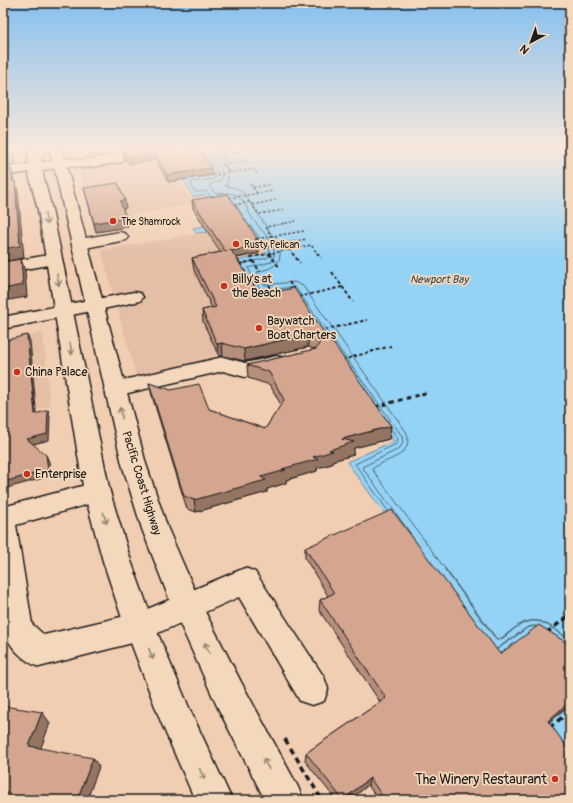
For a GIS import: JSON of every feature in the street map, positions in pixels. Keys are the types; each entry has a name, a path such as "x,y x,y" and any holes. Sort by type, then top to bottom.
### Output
{"main road":[{"path":"40,185 97,492 117,561 140,627 178,722 214,800"},
{"name":"Pacific Coast Highway","path":"69,185 80,244 115,389 134,464 155,530 187,606 229,694 284,800"},
{"path":"80,244 120,237"},
{"path":"3,268 54,259"},
{"path":"3,323 134,297"},
{"path":"115,389 223,364 245,370 294,358"},
{"path":"3,518 97,492"},
{"path":"3,526 18,631 39,652 140,627 245,581 312,689"}],"path":[{"path":"251,185 257,193"},
{"path":"253,187 265,185"},
{"path":"222,199 274,191"},
{"path":"252,205 276,200"},
{"path":"234,205 250,202 259,214 284,210"},
{"path":"272,237 266,227 296,221"},
{"path":"257,240 304,231"},
{"path":"263,248 306,239"},
{"path":"260,272 251,258 311,245 321,258"},
{"path":"289,249 300,263"},
{"path":"269,254 280,268"},
{"path":"234,265 253,261"},
{"path":"332,272 353,302"},
{"path":"289,282 298,297"},
{"path":"269,285 278,298"},
{"path":"293,298 342,287"},
{"path":"317,331 367,320"},
{"path":"338,361 391,346"},
{"path":"370,409 429,392"},
{"path":"539,638 570,615"},
{"path":"544,732 570,711"},
{"path":"283,737 322,800"}],"shaded area":[{"path":"83,185 182,185 190,199 203,197 206,202 92,221"},
{"path":"248,229 266,254 232,261 317,334 137,379 101,250 208,232"},
{"path":"43,333 50,406 3,417 3,342"}],"water":[{"name":"Newport Bay","path":"187,185 570,185 570,662 494,663 347,462 394,441 292,296 258,303 232,262 267,254 249,229 196,233 193,228 243,219 210,205 205,195 193,197"},
{"path":"570,705 570,757 549,723"}],"building":[{"path":"3,185 15,185 20,246 3,249"},
{"path":"101,185 119,185 125,200 120,201 126,218 94,223 84,188"},
{"path":"228,194 257,238 255,239 259,245 232,251 225,251 192,200"},
{"path":"231,250 260,295 294,288 391,426 342,439 354,442 329,450 333,451 313,457 318,459 282,469 286,470 261,477 266,480 194,500 184,496 149,383 171,390 199,384 209,409 265,429 284,400 269,372 247,365 316,349 320,342 316,336 308,334 244,349 222,343 217,344 202,310 216,307 192,258"},
{"path":"21,259 23,285 3,289 3,262"},
{"path":"27,335 35,414 48,410 47,434 27,439 46,455 48,470 3,482 3,341"},
{"path":"392,510 500,654 539,625 570,645 570,701 548,721 570,750 570,800 385,800 370,778 343,800 306,753 386,698 320,600 334,593 305,548"},
{"path":"3,706 42,712 29,746 93,758 77,800 3,800"}],"place":[{"name":"The Shamrock","path":"113,221"},
{"name":"Rusty Pelican","path":"236,244"},
{"name":"Billy's at the Beach","path":"224,286"},
{"name":"Baywatch Boat Charters","path":"259,328"},
{"name":"China Palace","path":"17,372"},
{"name":"Enterprise","path":"27,474"},
{"name":"The Winery Restaurant","path":"555,779"}]}
